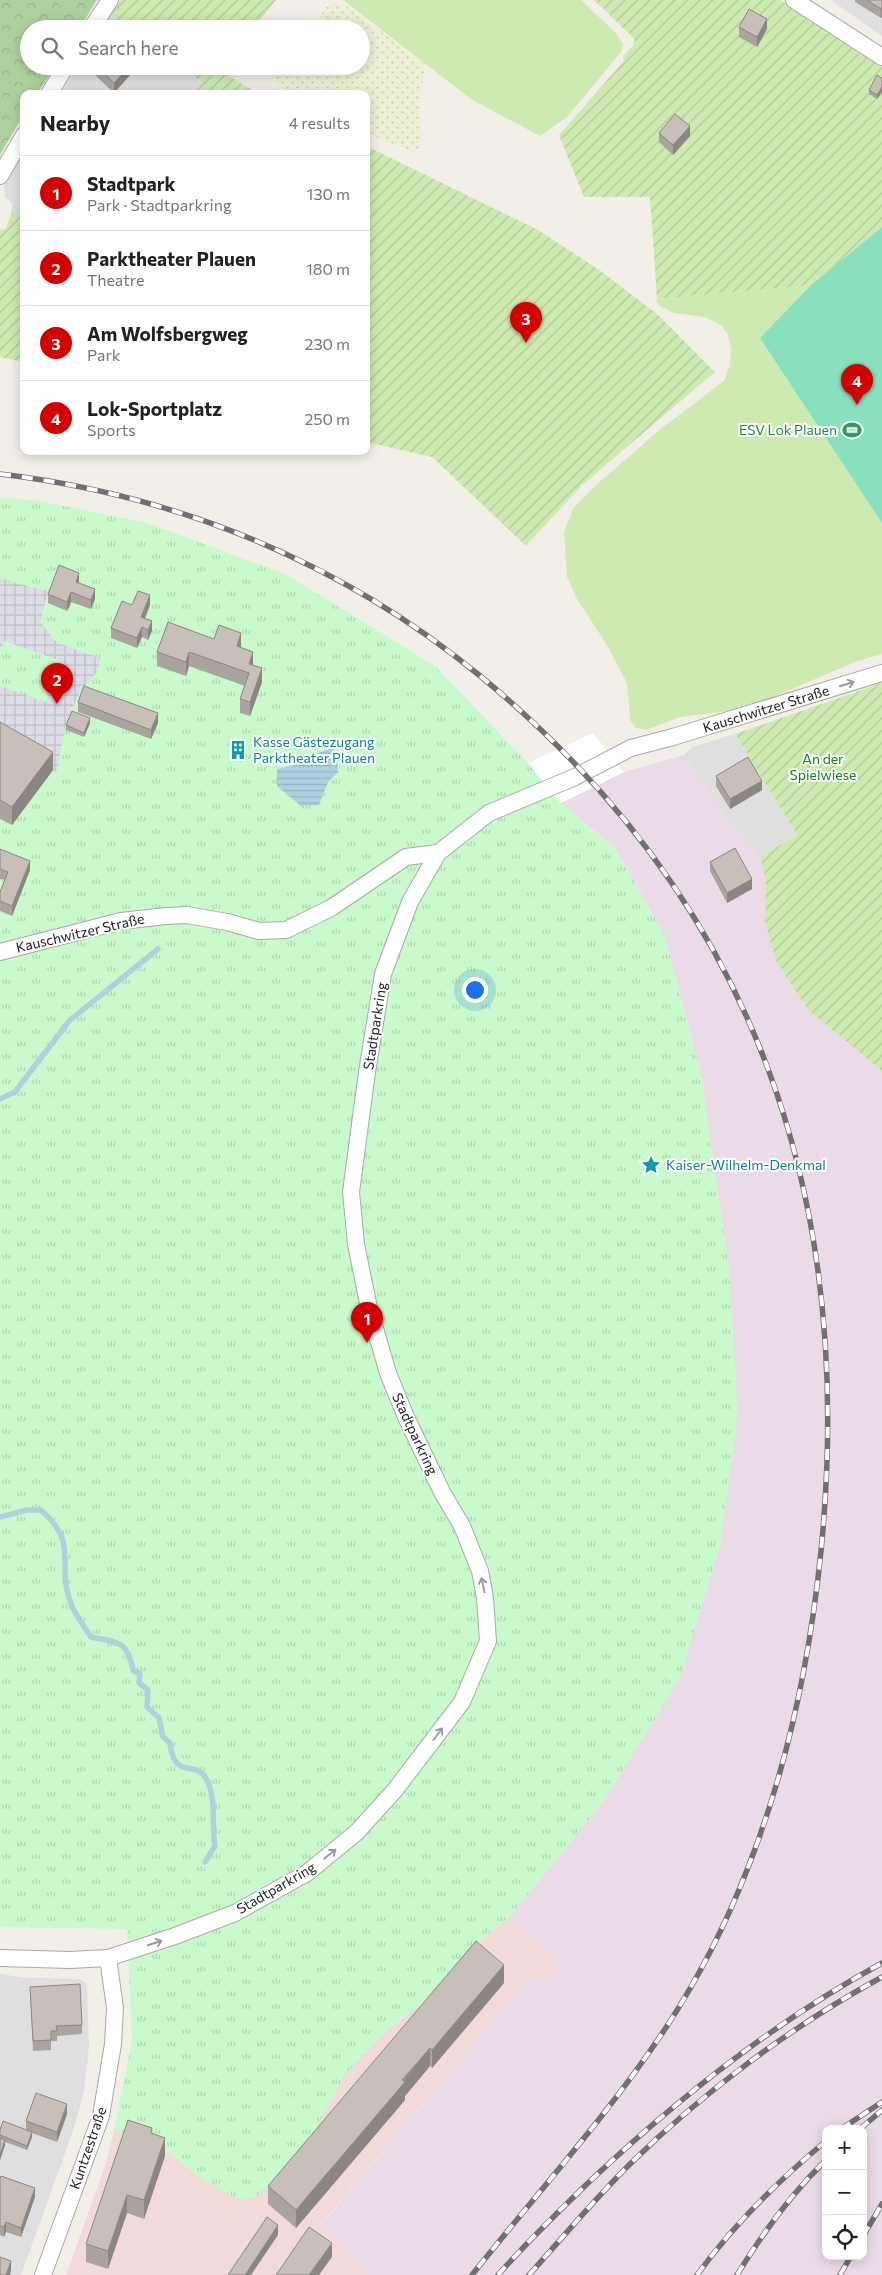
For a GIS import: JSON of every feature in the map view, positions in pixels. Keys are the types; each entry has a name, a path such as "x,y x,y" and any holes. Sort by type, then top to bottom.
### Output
{"street":[{"path":"97,20 110,0"},
{"path":"794,0 848,33 882,57"},
{"path":"51,90 61,75"},
{"path":"0,176 20,142"},
{"name":"Kauschwitzer Straße","path":"649,743 882,673"},
{"name":"Stadtparkring","path":"0,1958 70,1960 108,1958 175,1936 235,1913 307,1873 357,1832 395,1790 462,1702 488,1641 485,1598 480,1571 462,1526 442,1492 406,1417 388,1373 369,1308 356,1244 351,1192 367,1072 384,974 410,902 438,853 489,814 575,777 631,748 649,743"},
{"name":"Kauschwitzer Straße","path":"0,952 121,921 166,916 187,915 227,922 259,931 286,930 331,908 406,857 438,853"},
{"name":"Kuntzestraße","path":"43,2275 101,2116 113,2044 115,2008 108,1958"}],"shaded area":[{"path":"831,0 882,0 882,36"},
{"path":"111,15 118,20 108,20"},
{"path":"73,75 192,75 203,84 198,90 63,90"},
{"path":"20,158 20,215 12,212 12,203 5,197 4,183"},
{"path":"0,579 48,591 40,622 56,642 101,659 97,672 79,693 65,727 57,772 0,740 0,686 46,702 61,661 4,641 0,651"},
{"path":"735,734 797,835 760,857 725,817 684,755 692,747"},
{"path":"684,755 725,817 760,857 767,880 765,923 776,961 809,1011 882,1071 882,2275 369,2275 322,2224 526,1982 558,1972 556,1957 510,1917 606,1798 729,1270 701,1075 665,936 615,848 561,803 624,772"},
{"path":"510,1917 556,1957 559,1972 526,1982 322,2223 369,2275 66,2275 105,2166 115,2126 122,2133 172,2154 198,2176 302,2155 343,2076 386,2031 428,1999 490,1932"},
{"path":"0,1974 28,1978 80,1979 87,1984 89,2047 84,2091 73,2131 21,2275 0,2275"}],"green space":[{"path":"0,0 97,0 85,20 20,20 20,75 49,75 40,90 20,90 20,121 0,155"},
{"path":"120,0 276,0 260,20 118,20 111,15"},
{"path":"343,0 581,0 615,32 623,44 621,52 567,117 540,136 472,100"},
{"path":"594,0 780,0 882,62 882,227 811,285 657,299 650,197 584,197 559,135 624,61 623,56 634,45 634,38"},
{"path":"336,3 346,6 366,20 317,20 326,7"},
{"path":"370,23 424,64 425,75 419,96 421,138 419,148 414,152 370,135 370,90 286,90 275,84 272,75 370,75"},
{"path":"192,75 227,75 253,90 197,90 202,83"},
{"path":"370,148 538,230 598,269 657,314 715,372 582,485 526,546 432,457 370,443"},
{"path":"12,212 20,215 20,361 0,357 0,229 5,230"},
{"name":"ESV Lok Plauen","path":"882,227 882,523 760,338 811,285"},
{"path":"811,285 761,338 882,523 882,654 855,662 745,709 680,717 646,730 636,728 630,720 627,683 607,645 577,599 567,577 564,533 573,508 596,485 663,427 724,381 729,368 731,350 728,335 721,325 705,317 674,313 660,306 656,301 657,299"},
{"path":"0,498 34,500 147,523 285,574 435,666 528,763 561,803 615,848 665,936 701,1075 729,1270 738,1415 720,1546 680,1678 606,1798 510,1917 490,1932 428,1999 386,2031 344,2076 302,2155 255,2198 241,2199 226,2193 198,2176 172,2154 122,2133 115,2126 132,2041 127,1929 0,1927"},
{"name":"An der Spielwiese","path":"882,683 882,1071 809,1011 776,961 765,923 766,880 760,857 797,835 735,734"}],"water":[{"path":"332,748 337,753 338,772 328,782 319,805 301,806 277,786 277,769 300,764 318,753"}],"pier":[{"path":"593,733 624,772 561,803 528,763"}],"building":[{"path":"867,0 882,0 881,9"},
{"path":"749,9 767,19 757,37 739,27"},
{"path":"106,75 122,75 114,83"},
{"path":"877,75 882,78 882,87 877,95 869,90"},
{"path":"675,114 690,126 673,145 659,133"},
{"path":"59,565 79,573 76,582 95,589 91,600 71,592 67,602 48,594"},
{"path":"138,591 150,595 141,617 152,621 148,630 142,627 137,638 111,628 122,601 132,605"},
{"path":"168,622 214,639 219,625 241,633 237,646 253,652 249,664 262,668 250,702 240,699 249,673 189,652 186,662 157,652"},
{"path":"84,686 158,713 151,730 78,702"},
{"path":"72,711 90,718 84,733 66,725"},
{"path":"0,722 53,752 12,807 0,800"},
{"path":"237,741 240,743 239,748 235,747"},
{"path":"748,757 762,781 730,799 716,776"},
{"path":"735,848 752,879 727,893 710,862"},
{"path":"0,849 30,861 12,906 0,901 0,892 8,872 0,869"},
{"path":"476,1941 504,1965 432,2050 430,2048 402,2080 405,2082 296,2210 268,2186"},
{"path":"80,1984 82,2025 56,2026 57,2031 51,2031 51,2040 33,2041 30,1987"},
{"path":"36,2093 67,2104 57,2132 26,2121"},
{"path":"128,2120 152,2128 151,2133 165,2138 144,2200 127,2195 108,2251 86,2244"},
{"path":"3,2121 32,2132 27,2146 0,2135"},
{"path":"0,2138 5,2140 0,2155"},
{"path":"1,2176 35,2188 21,2228 6,2222 4,2227 0,2226"},
{"path":"267,2217 278,2225 245,2275 228,2275"},
{"path":"309,2227 332,2243 309,2275 276,2275"},
{"path":"0,2257 11,2261 6,2275 0,2275"}],"waterway":[{"path":"0,1099 15,1092 69,1021 158,949"},
{"path":"0,1517 27,1510 41,1510 53,1522 64,1544 66,1587 77,1615 91,1637 120,1644 128,1653 133,1670 140,1674 139,1683 148,1690 147,1707 159,1718 163,1737 170,1743 176,1762 186,1768 197,1770 207,1780 212,1796 215,1846 205,1862"}],"railway":[{"path":"0,474 66,484 130,498 193,517 254,540 313,567 371,599 426,635 479,675 575,763 654,858 718,959 767,1066 801,1179 821,1298 828,1422 821,1551 816,1592 795,1713 774,1793 747,1870 730,1910 711,1950 679,2007 622,2090 472,2275"},
{"path":"498,2275 588,2183 656,2121 765,2036 803,2010 882,1963"},
{"path":"529,2275 616,2178 687,2112 749,2062 782,2039 848,1996 882,1977"},
{"path":"847,2125 882,2102"},
{"path":"865,2125 882,2110"},
{"path":"697,2275 726,2238 757,2204 822,2145"},
{"path":"737,2275 778,2215 822,2164"},
{"path":"867,2229 882,2204"},
{"path":"840,2275 849,2260"}],"place":[{"name":"Am Wolfsbergweg","path":"526,343"},
{"name":"Lok-Sportplatz","path":"857,405"},
{"name":"ESV Lok Plauen","path":"852,430"},
{"name":"Parktheater Plauen","path":"57,704"},
{"name":"Kasse Gästezugang Parktheater Plauen","path":"238,750"},
{"name":"Kaiser-Wilhelm-Denkmal","path":"651,1165"},
{"name":"Stadtpark","path":"367,1343"}]}
